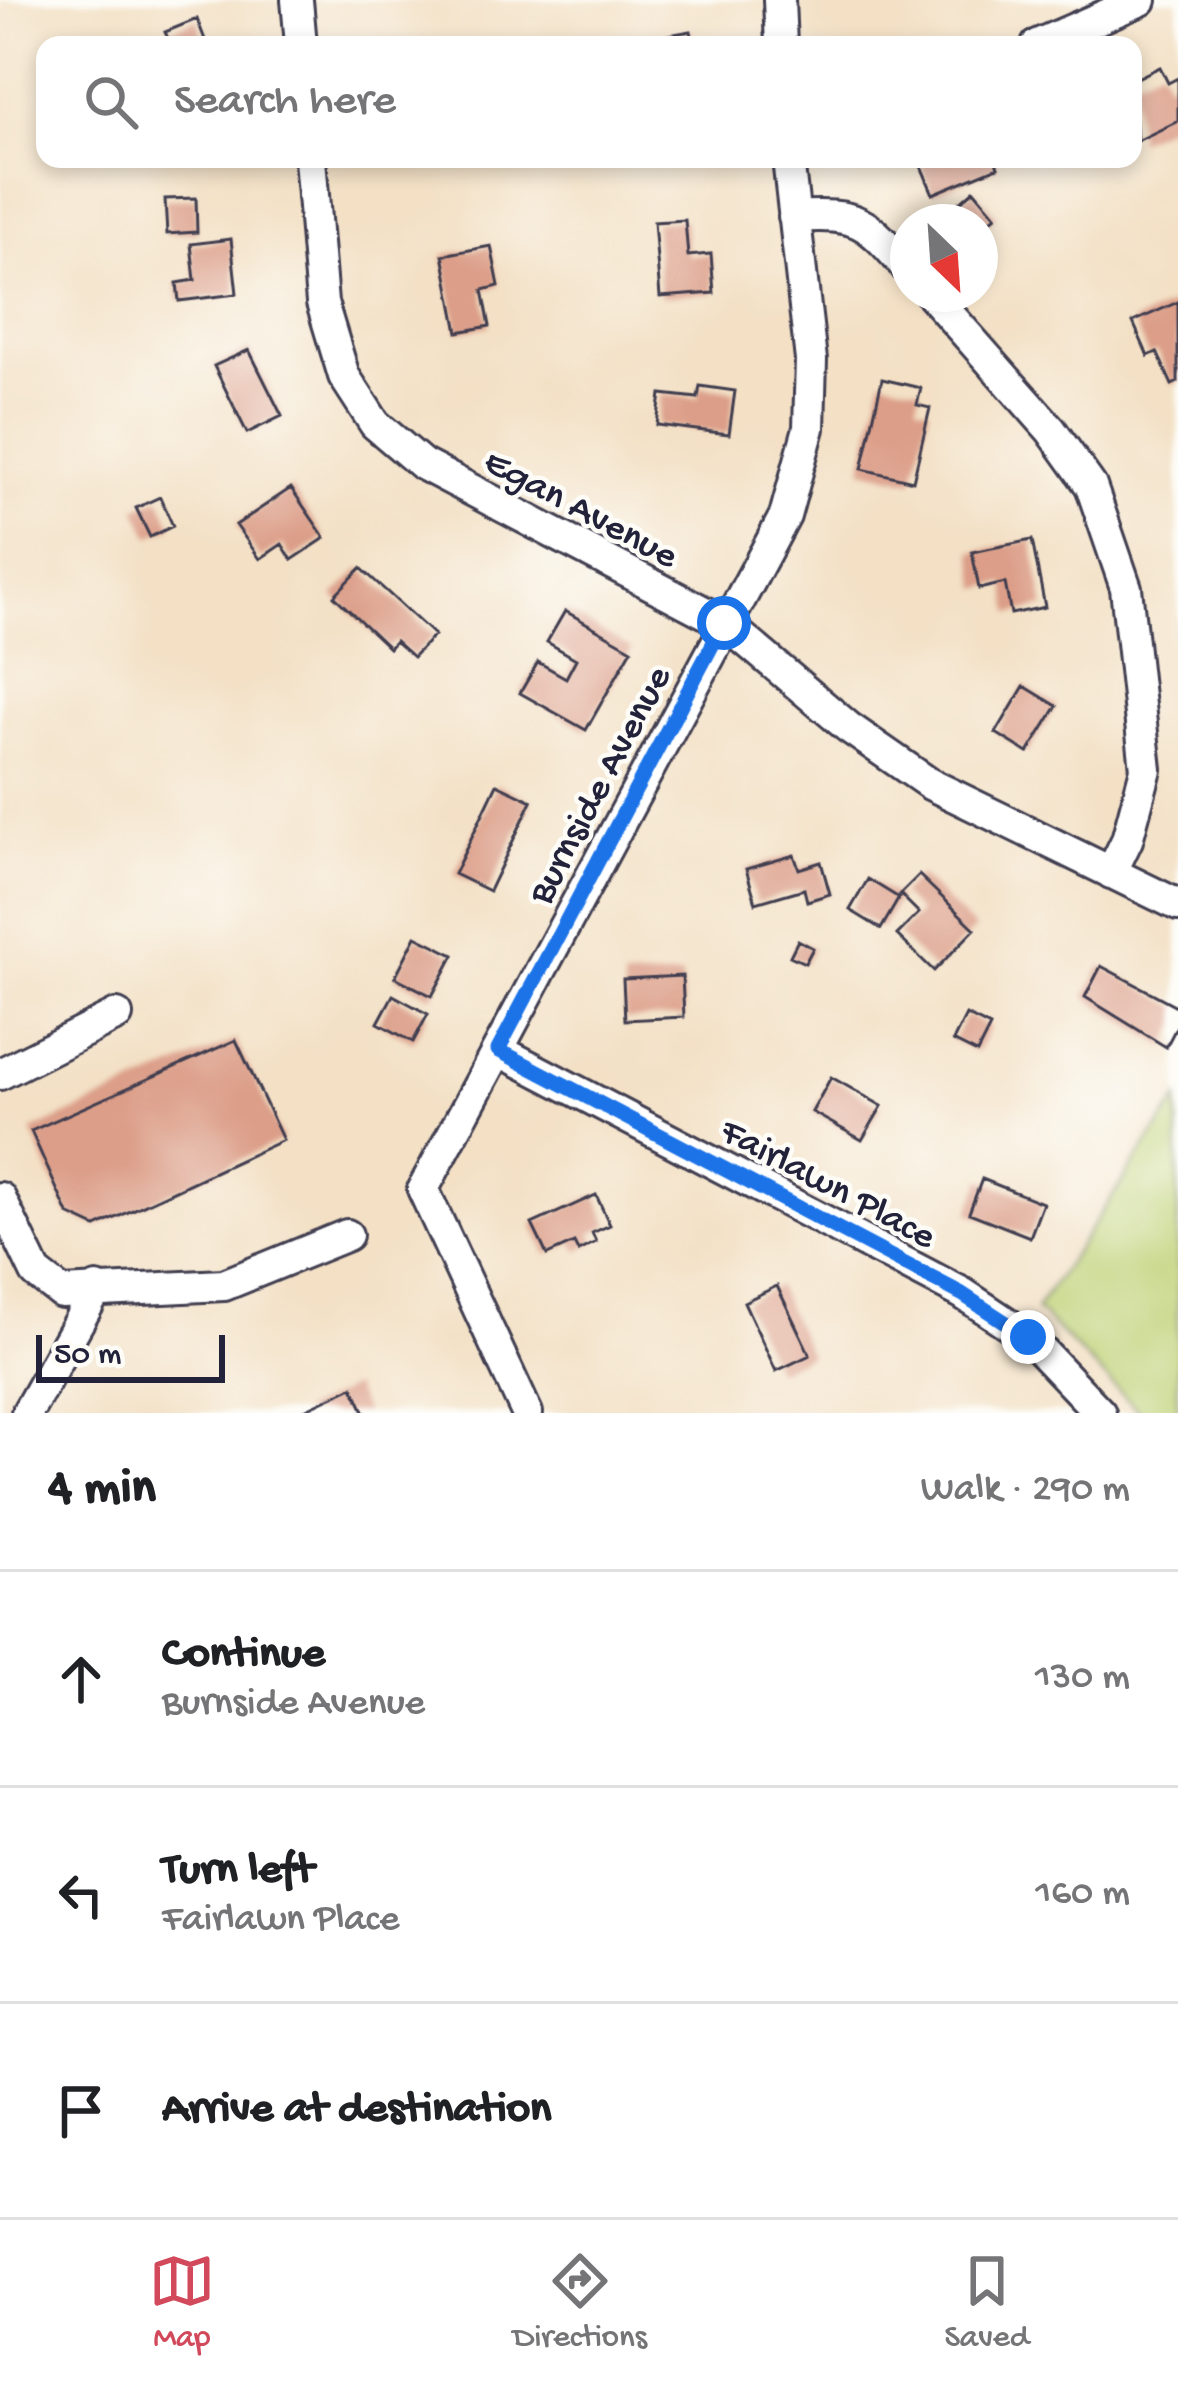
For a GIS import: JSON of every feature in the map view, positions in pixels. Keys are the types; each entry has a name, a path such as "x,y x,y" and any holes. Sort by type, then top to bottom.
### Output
{"street":[{"path":"297,0 300,36"},
{"path":"779,0 781,36"},
{"path":"1058,36 1142,0"},
{"name":"Egan Avenue","path":"311,168 322,303 344,376 375,424 422,464 724,623 848,727 930,784 1178,905"},
{"name":"Burnside Avenue","path":"527,1413 423,1190 785,516 809,428 811,360 789,168"},
{"path":"794,217 847,214 890,248"},
{"path":"947,312 1052,430 1091,486 1126,588 1145,769 1127,840 1111,873"},
{"path":"0,1074 117,1016"},
{"name":"Fairlawn Place","path":"498,1050 962,1294 1028,1337 1100,1413"},
{"path":"0,1198 36,1273 62,1293 224,1285 347,1235"},
{"path":"27,1413 98,1289"}],"green space":[{"path":"1178,1100 1178,1413 1141,1413 1036,1309"}],"building":[{"path":"197,19 204,36 167,36 165,32"},
{"path":"1160,67 1168,83 1178,78 1178,121 1142,139 1142,76"},
{"path":"922,168 996,168 933,194"},
{"path":"974,190 986,204 958,204"},
{"path":"196,198 197,232 167,234 165,199"},
{"path":"685,220 688,256 711,254 714,293 660,297 654,222"},
{"path":"231,239 237,294 179,301 177,283 195,280 191,244"},
{"path":"491,246 499,286 483,290 490,326 458,332 443,255"},
{"path":"1178,302 1178,382 1172,385 1157,352 1148,356 1133,322"},
{"path":"249,350 282,416 247,433 214,366"},
{"path":"882,379 921,388 917,405 930,408 913,481 862,469"},
{"path":"700,386 735,391 729,434 657,425 661,394 698,398"},
{"path":"291,488 325,538 292,560 282,544 260,559 236,525"},
{"path":"160,497 173,526 150,537 136,508"},
{"path":"1032,540 1045,607 1011,614 1005,583 979,589 972,552"},
{"path":"361,568 434,635 413,657 395,641 389,648 334,596"},
{"path":"565,611 632,649 586,730 520,693 538,662 566,678 576,659 547,642"},
{"path":"1024,686 1057,706 1028,753 996,733"},
{"path":"497,784 532,801 489,891 454,874"},
{"path":"794,855 799,869 821,862 830,894 807,901 804,889 756,903 746,869"},
{"path":"919,875 975,929 934,971 897,935 919,913 900,894"},
{"path":"868,879 899,898 881,929 850,910"},
{"path":"416,936 454,955 432,996 395,977"},
{"path":"798,940 813,948 805,963 790,956"},
{"path":"1101,966 1178,1007 1178,1024 1166,1047 1085,997"},
{"path":"682,976 684,1017 625,1020 623,979"},
{"path":"393,995 428,1014 413,1042 378,1023"},
{"path":"966,1015 990,1027 977,1053 953,1041"},
{"path":"236,1040 283,1140 96,1227 68,1214 31,1131"},
{"path":"831,1077 882,1106 862,1140 812,1112"},
{"path":"982,1179 1043,1203 1030,1237 969,1213"},
{"path":"596,1195 610,1225 592,1233 596,1242 578,1251 574,1243 547,1255 532,1224"},
{"path":"777,1286 810,1355 776,1371 744,1302"},
{"path":"353,1387 365,1413 298,1413"}],"route":[{"path":"724,623 498,1050 962,1294 1028,1337"}]}
